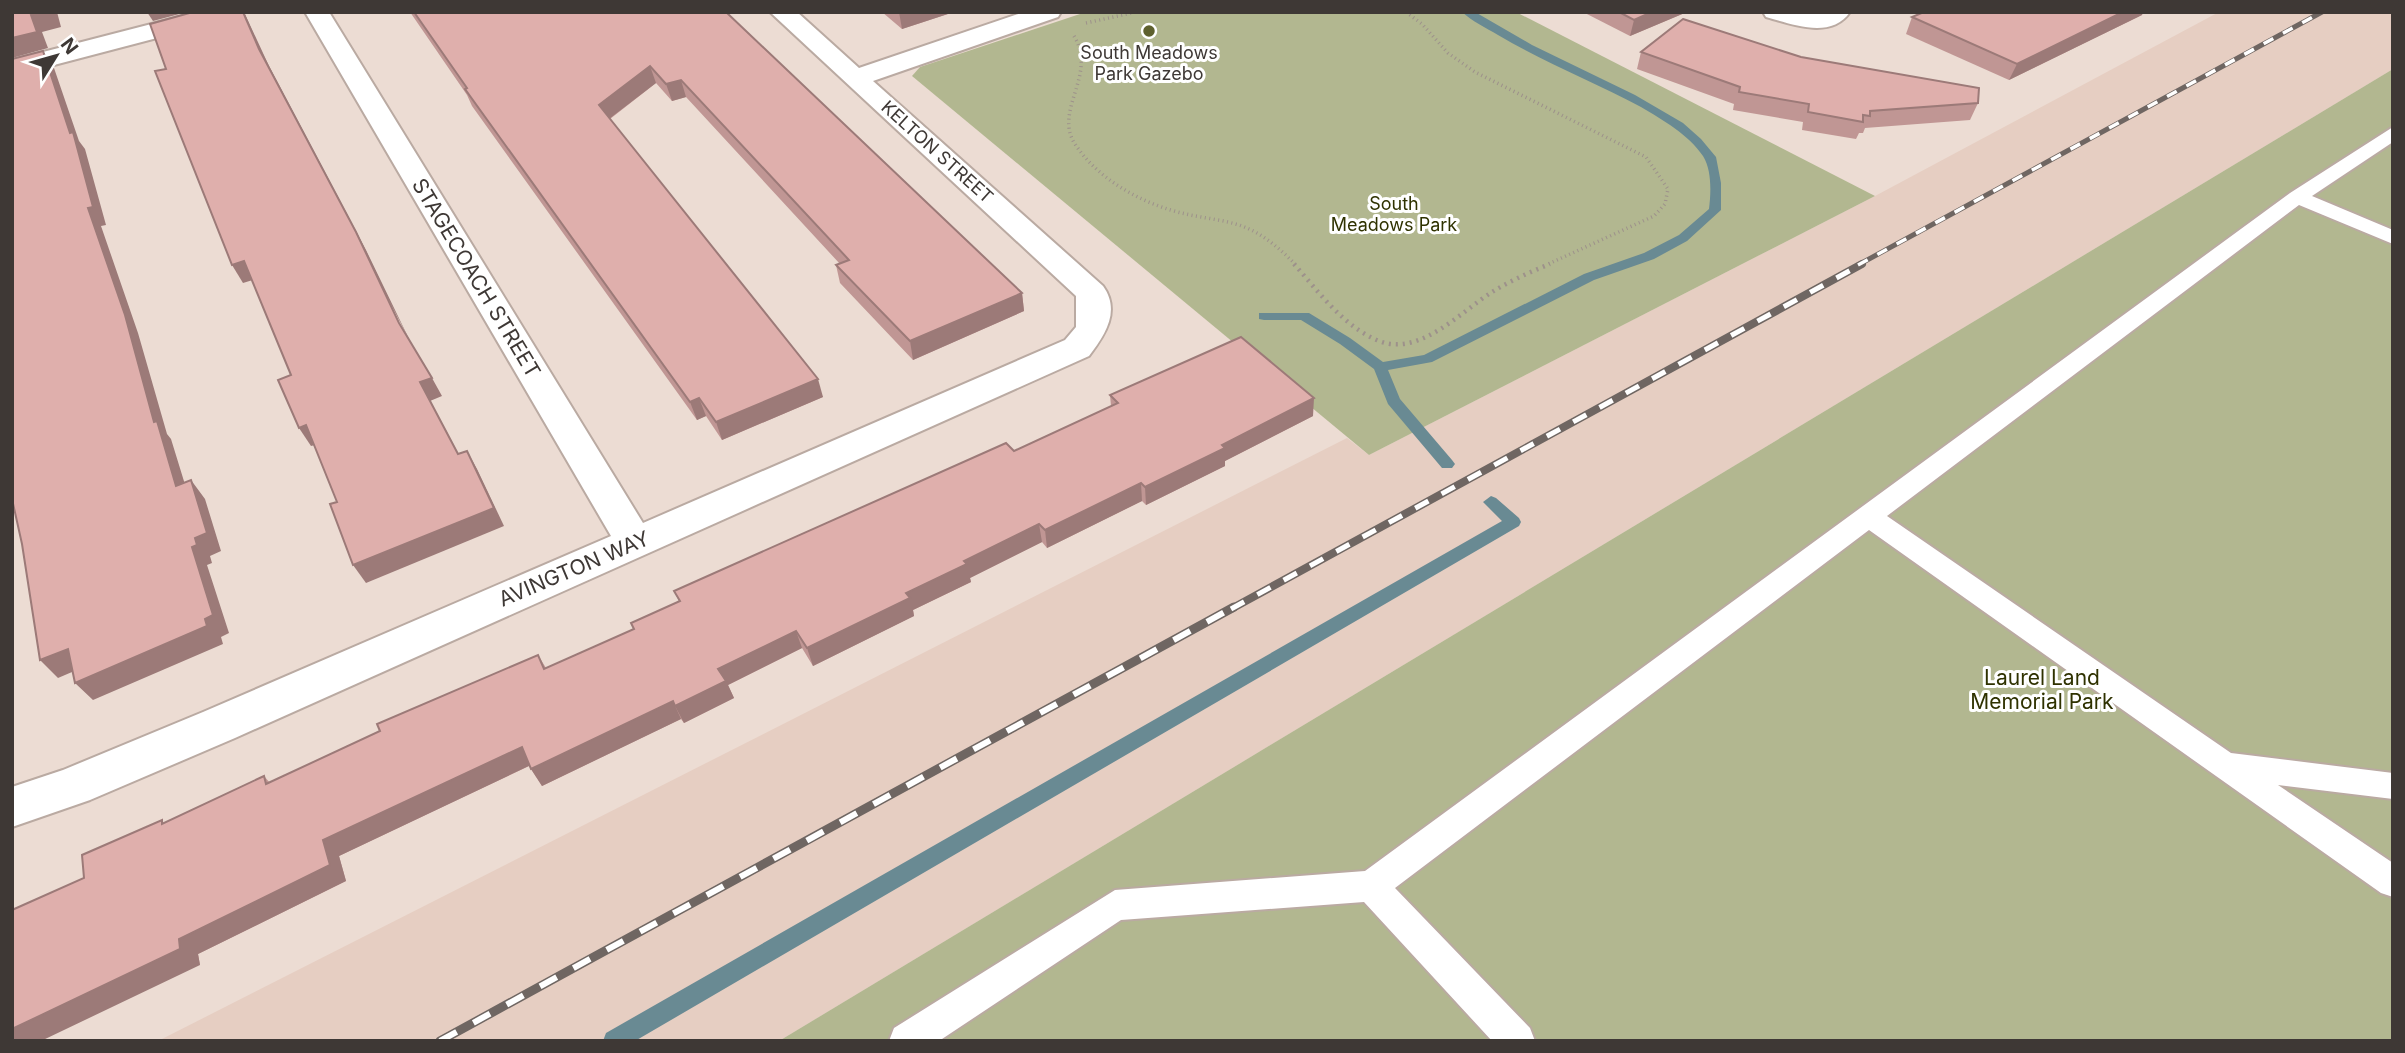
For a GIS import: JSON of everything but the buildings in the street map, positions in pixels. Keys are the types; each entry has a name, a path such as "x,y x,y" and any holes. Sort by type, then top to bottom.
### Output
{"street":[{"path":"12,68 228,12"},
{"name":"STAGECOACH STREET","path":"317,12 635,543"},
{"name":"KELTON STREET","path":"782,12 1092,292"},
{"path":"1775,12 1815,22 1838,12"},
{"path":"855,78 1058,21"},
{"name":"AVINGTON WAY","path":"12,807 74,786 219,725 1077,348 1093,328 1092,292"}],"lane":[{"path":"907,1041 1115,905 1371,886 2297,197 2393,133"},
{"path":"2297,197 2393,239"},
{"path":"1870,517 2393,882"},
{"path":"2225,765 2393,786"},
{"path":"1371,886 1517,1041"}],"path":[{"path":"1058,21 1079,41 1084,59 1070,115 1070,139 1087,159 1112,180 1143,199 1175,212 1248,229 1268,239 1359,329 1385,344 1402,344 1427,334 1504,285 1654,216 1665,204 1668,189 1646,157 1475,72 1448,53 1422,24 1406,12"}],"shaded area":[{"path":"2219,12 2393,12 2393,69 779,1041 158,1041 1347,438 1369,455 1875,196"}],"green space":[{"name":"South Meadows Park","path":"1086,12 1516,12 1875,196 1369,455 912,76 920,67"},
{"name":"Laurel Land Memorial Park","path":"2393,69 2393,1041 779,1041"}],"waterway":[{"path":"1380,367 1427,359 1589,277 1649,256 1683,238 1715,210 1716,183 1710,157 1697,141 1679,126 1631,97 1528,47 1467,12"},
{"path":"1264,316 1304,316 1380,367"},
{"path":"1380,367 1393,401 1447,464"},
{"path":"614,1041 1513,522 1491,502"}],"railway":[{"path":"1858,265 2322,12"},
{"path":"1231,609 1862,264"},
{"path":"440,1041 1234,607"}],"place":[{"name":"South Meadows Park Gazebo","path":"1149,31"}]}
